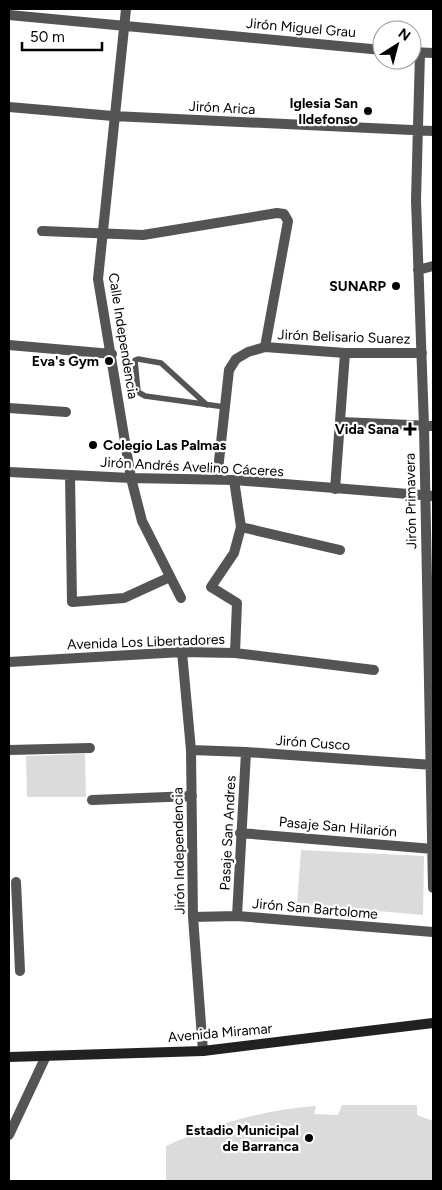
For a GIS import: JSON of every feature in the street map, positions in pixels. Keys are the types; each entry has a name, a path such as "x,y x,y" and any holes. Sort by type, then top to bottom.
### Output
{"street":[{"name":"Calle Independencia","path":"126,9 113,116 98,279 112,354 131,478 142,521 181,598"},
{"name":"Jirón Miguel Grau","path":"9,15 372,49"},
{"name":"Jirón Primavera","path":"416,70 418,270 422,353 429,426 433,888"},
{"name":"Jirón Arica","path":"9,108 113,116 417,132 433,131"},
{"path":"42,231 101,235 143,235 277,213 284,214 288,221 265,347 248,352 236,359 229,370 217,479"},
{"path":"418,270 433,266"},
{"path":"9,345 112,354"},
{"name":"Jirón Belisario Suarez","path":"265,347 345,353 422,353"},
{"path":"336,489 345,353"},
{"path":"9,408 66,412"},
{"path":"341,422 429,426"},
{"name":"Jirón Andrés Avelino Cáceres","path":"9,472 70,476 217,479 429,496"},
{"path":"70,476 72,602 124,598 170,577"},
{"path":"234,480 241,527 234,554 211,587 237,603 235,653"},
{"path":"241,527 340,550"},
{"name":"Avenida Los Libertadores","path":"9,662 182,652 235,653 374,670"},
{"name":"Jirón Independencia","path":"182,652 191,750 194,917 203,1050"},
{"path":"9,750 90,748"},
{"name":"Jirón Cusco","path":"191,750 432,765"},
{"name":"Pasaje San Andres","path":"237,916 240,832 246,752"},
{"path":"92,800 192,796"},
{"name":"Pasaje San Hilarión","path":"240,832 433,849"},
{"path":"16,882 20,971"},
{"name":"Jirón San Bartolome","path":"194,917 237,916 433,932"},
{"name":"Avenida Miramar","path":"9,1057 203,1050 433,1023"},
{"path":"9,1135 46,1056"}],"lane":[{"path":"207,405 161,363 136,360 138,392 141,394 207,405 225,407"}],"shaded area":[{"path":"85,754 86,797 27,797 26,756"},
{"path":"301,850 424,856 423,915 297,904"},
{"name":"Estadio Municipal de Barranca","path":"342,1105 417,1105 417,1115 433,1121 433,1181 166,1181 166,1146 240,1119 277,1111 316,1106 314,1114 338,1115"}],"place":[{"name":"Iglesia San Ildefonso","path":"368,111"},
{"name":"SUNARP","path":"396,286"},
{"name":"Eva's Gym","path":"109,361"},
{"name":"Vida Sana","path":"410,429"},
{"name":"Colegio Las Palmas","path":"93,445"},
{"name":"Estadio Municipal de Barranca","path":"309,1138"}]}
